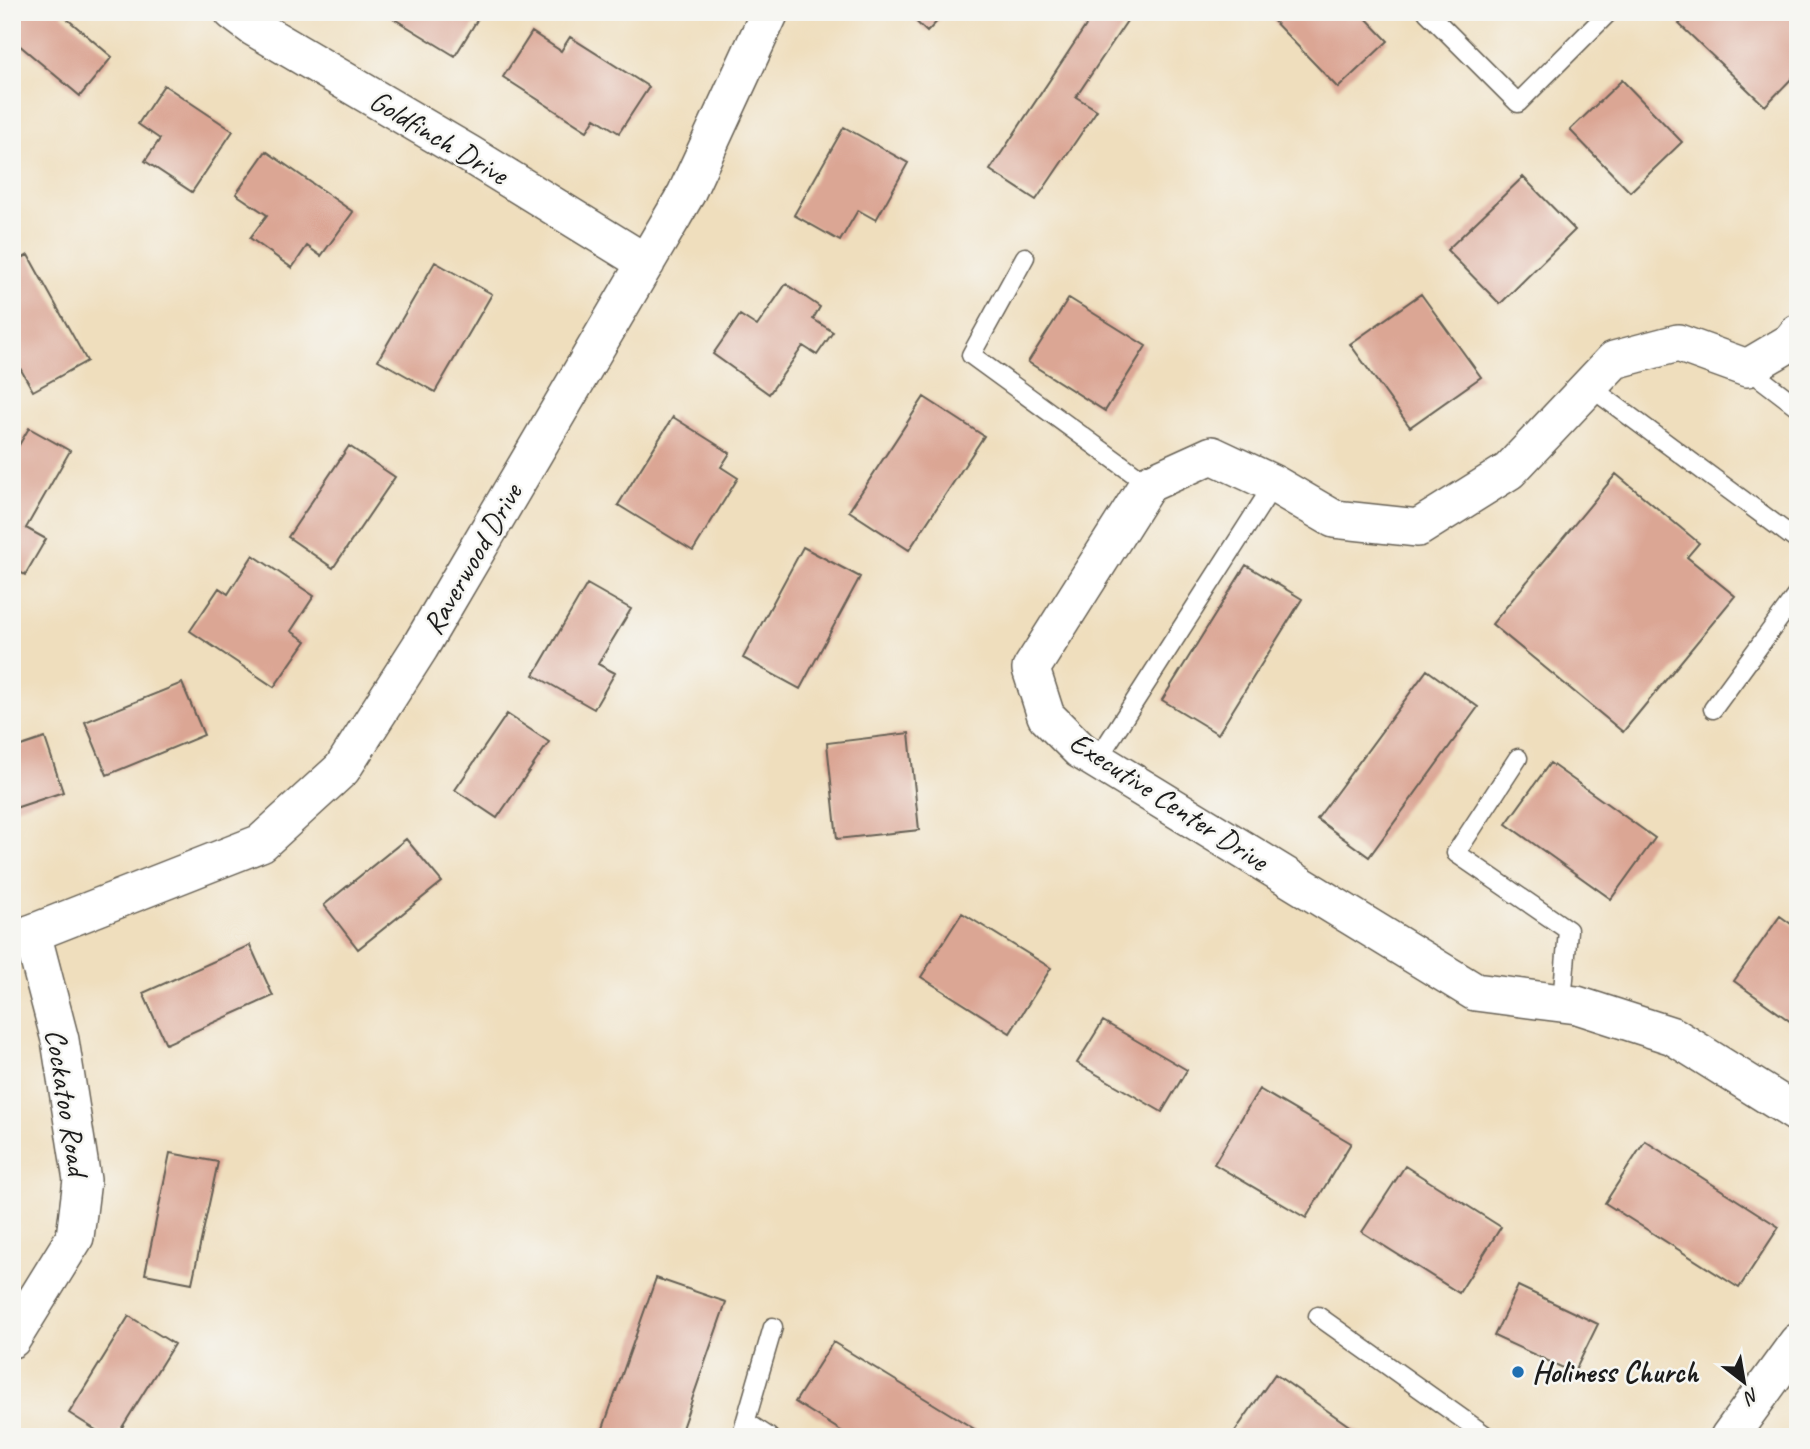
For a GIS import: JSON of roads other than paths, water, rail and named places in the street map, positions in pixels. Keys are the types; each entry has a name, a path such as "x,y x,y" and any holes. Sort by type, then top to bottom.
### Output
{"street":[{"name":"Goldfinch Drive","path":"233,12 253,27 469,154 646,263"},
{"name":"Raverwood Drive","path":"22,937 261,843 342,769 420,647 686,194 770,12"},
{"path":"1148,484 1212,455 1274,484 1334,519 1418,528 1509,471 1614,360 1678,343 1747,368 1791,342 1798,333"},
{"name":"Executive Center Drive","path":"1148,484 1031,669 1046,716 1080,750 1475,992 1577,1005 1673,1036 1798,1114"},
{"name":"Cockatoo Road","path":"12,1339 75,1237 82,1180 60,1040 22,937"},
{"path":"1728,1437 1798,1342"}],"lane":[{"path":"1427,12 1518,103 1609,12"},
{"path":"1025,257 971,355 1148,484"},
{"path":"1747,368 1798,407"},
{"path":"1589,386 1798,541"},
{"path":"1097,760 1274,484"},
{"path":"1713,709 1798,593"},
{"path":"1518,758 1455,853 1568,930 1562,1003"},
{"path":"1318,1316 1488,1437"},
{"path":"769,1437 743,1430 773,1327"}],"place":[{"name":"Holiness Church","path":"1518,1372"}]}
